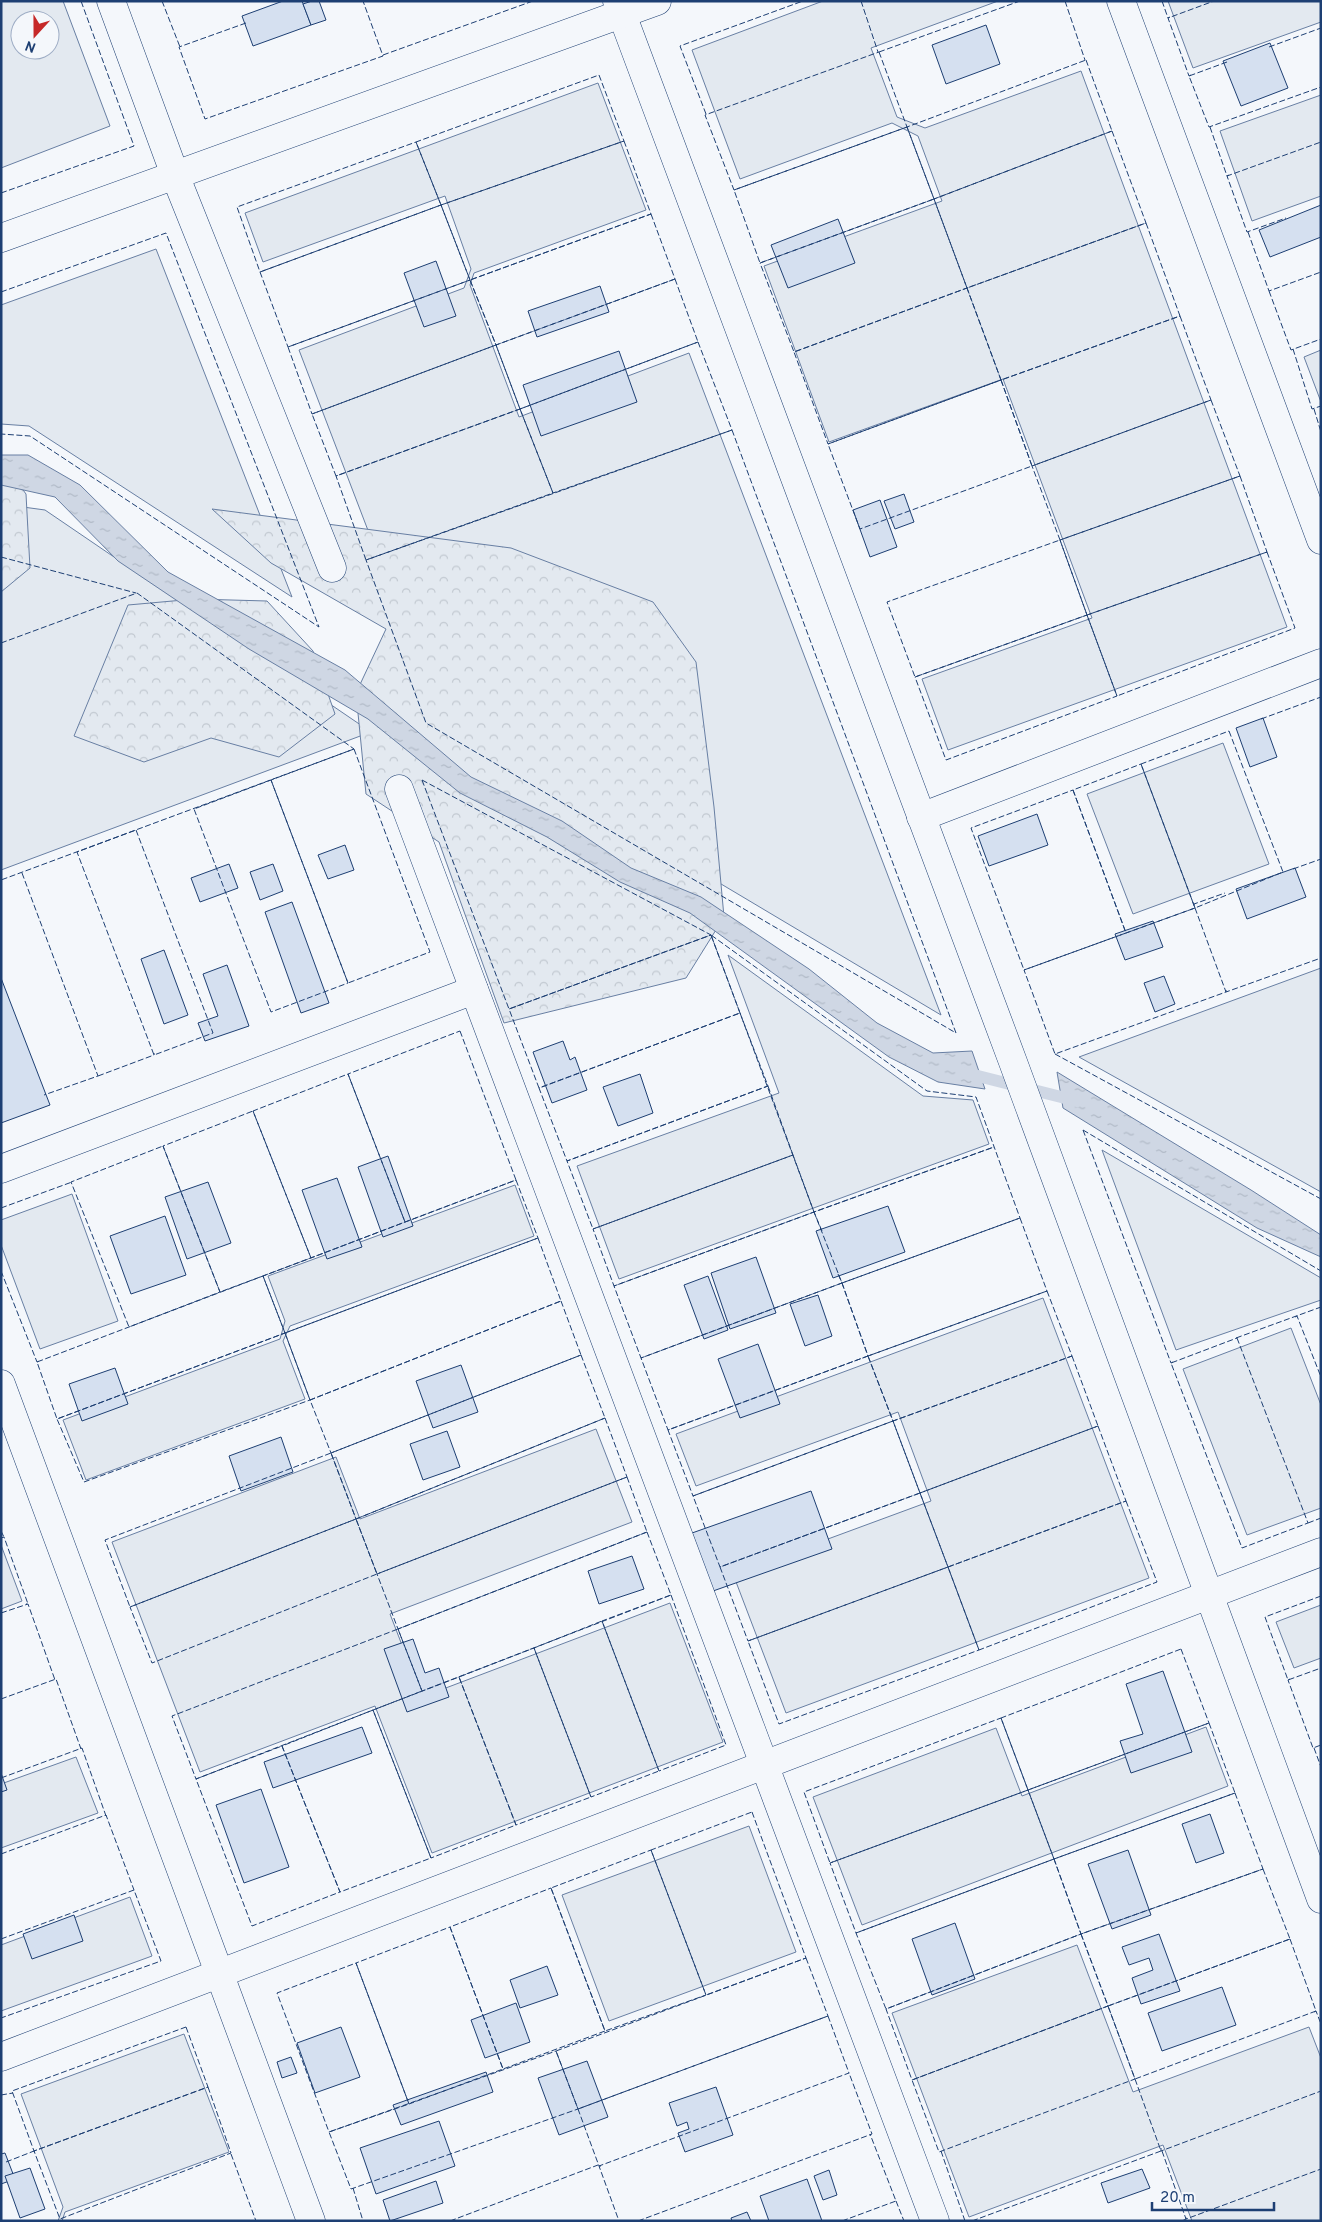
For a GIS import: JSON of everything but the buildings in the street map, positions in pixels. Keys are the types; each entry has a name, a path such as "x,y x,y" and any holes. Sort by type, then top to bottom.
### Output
{"street":[{"path":"111,1 176,175 332,568"},
{"path":"1,238 176,175 619,8 657,1"},
{"path":"1122,1 1321,540"},
{"path":"619,8 1013,1062 1321,1899"},
{"path":"921,817 1321,663"},
{"path":"399,789 935,2221"},
{"path":"1,1169 474,990"},
{"path":"1,1384 311,2221"},
{"path":"1,2057 1321,1552"}],"green space":[{"path":"1,1 63,1 110,126 1,168"},
{"path":"823,1 998,1 871,48 897,117 925,128 1081,71 1287,627 948,750 922,679 1092,618 1003,379 829,442 764,266 942,201 918,136 892,123 740,179 692,50"},
{"path":"1168,1 1321,1 1321,22 1193,68"},
{"path":"598,83 646,210 474,273 470,285 519,417 689,353 941,1015 439,716 299,350 464,288 471,269 445,196 263,262 245,213"},
{"path":"1321,95 1321,196 1252,221 1220,131"},
{"path":"156,249 292,597 29,426 1,424 1,305"},
{"path":"1321,350 1321,402 1304,357"},
{"path":"1,460 26,494 30,568 1,592"},
{"path":"1,504 45,510 371,732 1,870"},
{"path":"212,509 511,548 653,602 696,662 714,807 724,917 686,978 504,1023 439,842 366,794 356,693 386,629 271,563"},
{"path":"195,599 267,601 313,651 335,714 279,757 211,738 144,762 74,736 128,605"},
{"path":"1223,743 1269,864 1133,914 1087,794"},
{"path":"728,955 923,1096 973,1100 989,1144 619,1279 577,1166 779,1093"},
{"path":"1321,968 1321,1192 1079,1057"},
{"path":"1102,1150 1321,1278 1321,1300 1176,1350"},
{"path":"515,1185 534,1236 290,1326 283,1341 305,1399 86,1480 63,1420 280,1339 285,1321 268,1276"},
{"path":"72,1194 118,1321 40,1349 1,1245 1,1220"},
{"path":"1043,1298 1149,1578 786,1713 733,1574 931,1501 898,1412 696,1486 676,1434"},
{"path":"1291,1328 1321,1405 1321,1508 1247,1535 1183,1369"},
{"path":"596,1429 632,1522 390,1614 422,1697 670,1603 723,1742 432,1853 375,1706 200,1772 112,1542 336,1457 360,1519"},
{"path":"1,1545 22,1601 1,1609"},
{"path":"1321,1605 1321,1658 1294,1668 1276,1622"},
{"path":"1206,1727 1228,1786 862,1925 813,1797 996,1728 1022,1796"},
{"path":"76,1757 98,1813 1,1848 1,1784"},
{"path":"749,1826 796,1952 609,2021 562,1895"},
{"path":"130,1897 152,1956 1,2011 1,1945"},
{"path":"1077,1945 1133,2092 1309,2027 1321,2058 1321,2221 1192,2221 1163,2145 969,2217 892,2013"},
{"path":"184,2034 229,2152 65,2212 62,2221 58,2221 63,2207 21,2094"}],"water":[{"path":"1,455 28,455 80,485 168,572 345,670 471,777 562,821 631,868 701,897 809,969 877,1023 933,1053 972,1051 985,1089 938,1082 889,1057 690,913 620,882 547,837 460,793 368,719 249,649 118,561 55,497 1,485"},
{"path":"1057,1072 1251,1190 1321,1235 1321,1257 1257,1228 1063,1108"}],"waterway":[{"path":"966,1073 1077,1101"}],"fence":[{"path":"1,193 134,146 81,1"},
{"path":"162,1 180,47"},
{"path":"246,23 179,47 205,119 383,56 363,1"},
{"path":"383,55 533,1"},
{"path":"706,114 680,46 803,1"},
{"path":"861,1 878,52"},
{"path":"879,52 1020,1"},
{"path":"1065,1 1085,60"},
{"path":"1162,1 1168,18 1170,17"},
{"path":"1191,75 1189,76 1168,18 1214,1"},
{"path":"1269,47 1321,28"},
{"path":"879,52 907,127 734,190 705,115 879,52"},
{"path":"1086,60 1112,131 934,199 907,127 1086,60"},
{"path":"1227,62 1189,76 1209,127 1321,87"},
{"path":"599,75 624,141 441,205 416,142 599,75"},
{"path":"907,127 934,199 760,263 734,190 907,127"},
{"path":"1210,127 1227,176 1321,142"},
{"path":"1112,131 1146,223 967,288 934,199 1112,131"},
{"path":"624,141 651,214 470,280 441,205 624,141"},
{"path":"416,142 441,205 260,272 237,207 416,142"},
{"path":"1229,175 1227,176 1247,232 1286,218"},
{"path":"934,199 967,288 794,352 760,263 934,199"},
{"path":"441,205 470,280 288,347 260,272 441,205"},
{"path":"651,214 675,279 496,345 470,280 651,214"},
{"path":"1146,223 1180,316 1001,380 967,288 1146,223"},
{"path":"1248,232 1269,291 1321,272"},
{"path":"1,292 166,233 319,627 30,436 1,434"},
{"path":"675,279 698,342 520,409 496,345 675,279"},
{"path":"470,280 496,345 312,414 288,347 470,280"},
{"path":"967,288 1001,380 828,444 794,352 967,288"},
{"path":"1269,291 1291,350 1321,339"},
{"path":"1180,316 1211,400 1032,466 1001,380 1180,316"},
{"path":"698,342 732,430 553,493 520,409 698,342"},
{"path":"496,345 520,409 336,476 312,414 496,345"},
{"path":"1293,349 1312,409 1321,406"},
{"path":"1001,380 1032,466 860,529 828,444 1001,380"},
{"path":"1211,400 1240,476 1060,540 1032,466 1211,400"},
{"path":"520,409 553,493 366,560 336,476 520,409"},
{"path":"1314,409 1321,432"},
{"path":"732,430 956,1033 426,723 366,560 732,430"},
{"path":"1240,476 1267,552 1087,615 1060,540 1240,476"},
{"path":"1060,540 1087,615 915,677 887,602 1060,540"},
{"path":"1267,552 1295,628 1117,696 1087,615 1267,552"},
{"path":"1,557 136,593"},
{"path":"1,643 137,593 354,749 1,880"},
{"path":"1087,615 1117,696 946,760 915,677 1087,615"},
{"path":"1261,719 1321,697"},
{"path":"1229,731 1283,872 1195,908 1141,764 1229,731"},
{"path":"354,749 430,952 348,983 271,780 354,749"},
{"path":"1141,764 1195,908 1126,933 1073,790 1141,764"},
{"path":"271,780 348,983 271,1012 194,809 271,780"},
{"path":"422,780 711,935 509,1009 422,780"},
{"path":"1073,790 1126,933 1024,970 971,828 1073,790"},
{"path":"136,830 213,1033 154,1055 77,852 136,830"},
{"path":"1293,869 1321,859"},
{"path":"22,873 98,1076 44,1095"},
{"path":"1194,906 1194,904 1225,893"},
{"path":"1195,908 1226,992 1055,1054 1024,970 1195,908"},
{"path":"711,935 740,1013 539,1088 509,1009 711,935"},
{"path":"838,1274 842,1283 1020,1218 976,1097 927,1091 711,935 814,1212 994,1147"},
{"path":"1226,990 1226,992 1321,958"},
{"path":"740,1013 768,1086 567,1161 539,1088 740,1013"},
{"path":"460,1031 516,1180 405,1222 348,1074 460,1031"},
{"path":"98,1076 154,1055 154,1053"},
{"path":"1055,1054 1321,1199"},
{"path":"348,1074 405,1222 311,1258 253,1111 348,1074"},
{"path":"768,1086 793,1155 593,1229 567,1161 768,1086"},
{"path":"253,1111 311,1258 220,1292 163,1146 253,1111"},
{"path":"1083,1130 1171,1363 1173,1362"},
{"path":"1083,1130 1321,1271"},
{"path":"163,1146 220,1292 129,1327 71,1182 163,1146"},
{"path":"822,1231 814,1212 994,1147"},
{"path":"793,1155 814,1212 614,1286 593,1229 793,1155"},
{"path":"516,1180 538,1238 285,1333 263,1276 516,1180"},
{"path":"1,1208 72,1182"},
{"path":"814,1212 842,1283 641,1358 614,1286 814,1212"},
{"path":"1020,1218 1047,1291 868,1356 842,1283 1020,1218"},
{"path":"538,1238 561,1301 310,1400 285,1333 538,1238"},
{"path":"1,1271 37,1362 39,1361"},
{"path":"263,1276 285,1333 57,1419 37,1362 263,1276"},
{"path":"842,1283 868,1356 668,1430 641,1358 842,1283"},
{"path":"1047,1291 1072,1356 893,1421 868,1356 1047,1291"},
{"path":"561,1301 581,1355 331,1453 310,1400 561,1301"},
{"path":"1236,1338 1321,1307"},
{"path":"1295,1317 1297,1316 1321,1377"},
{"path":"285,1333 310,1400 84,1482 57,1419 285,1333"},
{"path":"1237,1338 1308,1523 1242,1548 1171,1363 1237,1338"},
{"path":"581,1355 605,1418 356,1519 331,1453 581,1355"},
{"path":"868,1356 893,1421 693,1496 668,1430 868,1356"},
{"path":"1072,1356 1098,1426 920,1493 893,1421 1072,1356"},
{"path":"605,1418 627,1477 377,1574 356,1519 605,1418"},
{"path":"893,1421 920,1493 720,1567 693,1496 893,1421"},
{"path":"1098,1426 1126,1501 948,1567 920,1493 1098,1426"},
{"path":"331,1453 356,1519 130,1607 105,1540 331,1453"},
{"path":"627,1477 647,1532 398,1629 377,1574 627,1477"},
{"path":"920,1493 948,1567 748,1641 720,1567 920,1493"},
{"path":"1126,1501 1157,1582 979,1650 948,1567 1126,1501"},
{"path":"1308,1523 1321,1518"},
{"path":"356,1519 377,1574 152,1663 130,1607 356,1519"},
{"path":"1,1531 4,1537 1,1538 4,1537 28,1604 26,1604"},
{"path":"647,1532 671,1595 422,1691 398,1629 647,1532"},
{"path":"948,1567 979,1650 779,1724 748,1641 948,1567"},
{"path":"671,1595 726,1745 659,1771 602,1621 671,1595"},
{"path":"1321,1596 1265,1617 1288,1680 1321,1668"},
{"path":"1,1613 28,1604 55,1680"},
{"path":"602,1621 659,1771 591,1797 534,1648 602,1621"},
{"path":"398,1629 422,1691 196,1779 172,1716 398,1629"},
{"path":"534,1648 591,1797 516,1825 459,1677 534,1648"},
{"path":"1181,1649 1209,1723 1028,1790 1001,1718 1181,1649"},
{"path":"459,1677 516,1825 431,1858 373,1710 459,1677"},
{"path":"1,1699 56,1679 81,1749"},
{"path":"1290,1679 1288,1680 1313,1748 1321,1745"},
{"path":"373,1710 431,1858 340,1892 282,1746 373,1710"},
{"path":"1001,1718 1028,1790 830,1863 804,1792 1001,1718"},
{"path":"1209,1723 1235,1793 1054,1859 1028,1790 1209,1723"},
{"path":"282,1746 340,1892 252,1926 196,1779 282,1746"},
{"path":"1,1778 82,1748 106,1816"},
{"path":"1314,1748 1321,1767"},
{"path":"1028,1790 1054,1859 856,1933 830,1863 1028,1790"},
{"path":"1235,1793 1263,1869 1081,1934 1054,1859 1235,1793"},
{"path":"752,1812 806,1958 706,1995 651,1850 752,1812"},
{"path":"1,1854 106,1815 134,1890"},
{"path":"651,1850 706,1995 605,2031 551,1888 651,1850"},
{"path":"1054,1859 1081,1934 886,2009 856,1933 1054,1859"},
{"path":"1263,1869 1290,1939 1108,2006 1081,1934 1263,1869"},
{"path":"551,1888 605,2031 503,2069 450,1927 551,1888"},
{"path":"1,1939 134,1890 161,1961 1,2018"},
{"path":"450,1927 503,2069 409,2104 356,1963 450,1927"},
{"path":"1081,1934 1108,2006 912,2080 886,2009 1081,1934"},
{"path":"1290,1939 1316,2011 1135,2079 1108,2006 1290,1939"},
{"path":"806,1958 828,2016 578,2109 556,2051 806,1958"},
{"path":"356,1963 409,2104 329,2132 277,1993 356,1963"},
{"path":"1108,2006 1135,2079 939,2152 912,2080 1108,2006"},
{"path":"1314,2012 1316,2011 1321,2024"},
{"path":"828,2016 849,2073 599,2166 578,2109 828,2016"},
{"path":"186,2027 208,2087 34,2151 12,2091 186,2027"},
{"path":"556,2051 578,2109 351,2189 329,2132 556,2051"},
{"path":"638,2221 872,2134 849,2073"},
{"path":"972,2221 1161,2151 1135,2079"},
{"path":"208,2087 231,2153 60,2219 34,2151 208,2087"},
{"path":"1161,2148 1161,2151 1321,2091"},
{"path":"1,2095 13,2093"},
{"path":"842,2221 896,2201 870,2134"},
{"path":"6,2162 34,2151 35,2153"},
{"path":"941,2151 965,2221"},
{"path":"1162,2151 1186,2219 1321,2169"},
{"path":"231,2154 256,2221"},
{"path":"450,2221 598,2165"},
{"path":"601,2166 599,2166 619,2221"},
{"path":"353,2188 363,2221"},
{"path":"896,2201 904,2221"},
{"path":"1182,2221 1186,2217"}]}
